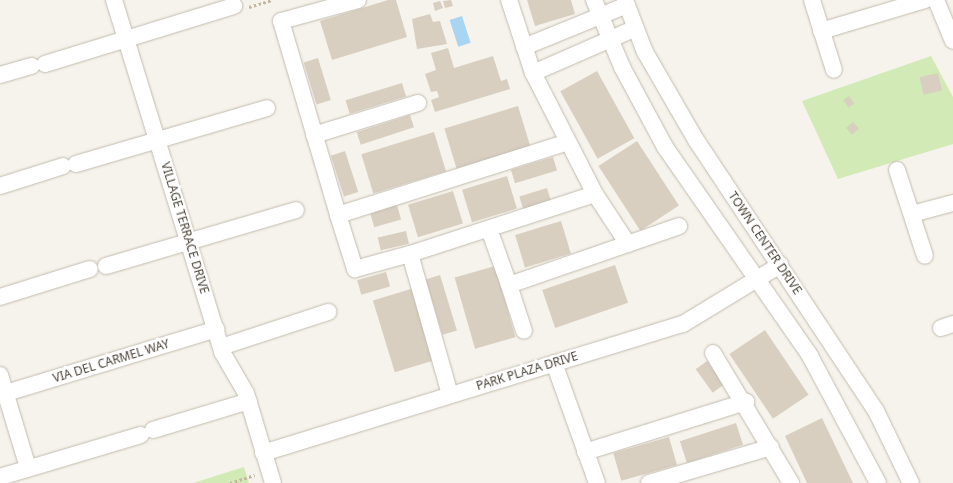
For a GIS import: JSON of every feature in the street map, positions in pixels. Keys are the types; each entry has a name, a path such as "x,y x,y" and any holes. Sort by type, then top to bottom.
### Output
{"street":[{"name":"VILLAGE TERRACE DRIVE","path":"114,0 221,347 249,400 271,477"},
{"path":"358,0 314,6 281,21 355,269 410,254 595,194"},
{"path":"509,0 533,73 595,194 628,244"},
{"path":"594,0 609,38 665,147 810,356 878,483"},
{"path":"812,0 834,70"},
{"path":"822,31 925,0"},
{"path":"936,0 953,41"},
{"path":"524,47 600,16 626,2"},
{"name":"TOWN CENTER DRIVE","path":"626,2 636,28 696,140 876,410 911,483"},
{"path":"0,76 127,41 240,3"},
{"path":"533,73 609,38 636,28"},
{"path":"314,134 418,103"},
{"path":"0,186 267,108"},
{"path":"338,215 568,142"},
{"path":"897,170 925,256"},
{"path":"912,214 953,203"},
{"path":"0,297 296,210"},
{"path":"509,286 679,226"},
{"path":"489,229 524,331"},
{"path":"410,254 450,394"},
{"name":"PARK PLAZA DRIVE","path":"263,453 683,324 780,265"},
{"path":"221,347 328,312"},
{"name":"VIA DEL CARMEL WAY","path":"6,393 216,329"},
{"path":"713,353 746,402 791,483"},
{"path":"554,363 596,483"},
{"path":"0,375 28,468"},
{"path":"0,477 249,400"},
{"path":"585,452 746,402"},
{"path":"649,483 771,447"}],"path":[{"path":"240,3 248,7 272,0"},
{"path":"230,483 271,477"}],"green space":[{"path":"931,56 953,97 953,144 838,179 802,101"},
{"path":"244,467 249,483 193,483"}],"water":[{"path":"462,16 471,43 458,47 450,20"}],"building":[{"path":"388,0 396,0 407,37 332,60 320,21"},
{"path":"451,0 453,6 445,8 443,1"},
{"path":"527,0 571,0 575,14 535,26"},
{"path":"440,1 443,8 435,11 433,3"},
{"path":"430,14 433,22 440,21 447,44 417,49 412,19"},
{"path":"448,48 454,68 493,56 501,81 507,79 510,89 435,112 431,100 439,97 437,91 431,92 425,74 436,70 431,53"},
{"path":"318,58 331,100 317,104 304,62"},
{"path":"597,71 634,138 598,159 560,91"},
{"path":"938,73 942,91 924,95 919,77"},
{"path":"402,83 406,96 350,114 346,100"},
{"path":"849,96 854,103 849,107 843,100"},
{"path":"518,106 530,146 457,169 444,129"},
{"path":"410,115 414,127 361,145 357,132"},
{"path":"853,122 859,129 852,135 846,128"},
{"path":"434,132 446,171 373,193 361,154"},
{"path":"637,141 679,206 640,231 598,166"},
{"path":"345,151 358,192 344,197 331,156"},
{"path":"553,157 557,170 515,183 511,170"},
{"path":"507,176 517,209 472,222 462,190"},
{"path":"547,188 551,201 523,210 519,196"},
{"path":"453,191 463,224 418,237 408,205"},
{"path":"397,205 401,219 374,227 370,213"},
{"path":"561,221 571,254 525,268 515,235"},
{"path":"406,231 409,244 381,250 378,238"},
{"path":"615,265 628,303 555,328 542,290"},
{"path":"495,266 515,337 475,349 455,278"},
{"path":"386,272 390,286 361,295 357,280"},
{"path":"440,275 457,330 443,335 426,279"},
{"path":"414,288 436,360 395,372 373,301"},
{"path":"765,330 809,395 773,419 729,354"},
{"path":"707,361 724,384 713,393 696,369"},
{"path":"822,418 853,483 807,483 785,436"},
{"path":"736,423 743,445 687,463 680,441"},
{"path":"669,437 677,465 621,481 613,453"}]}
